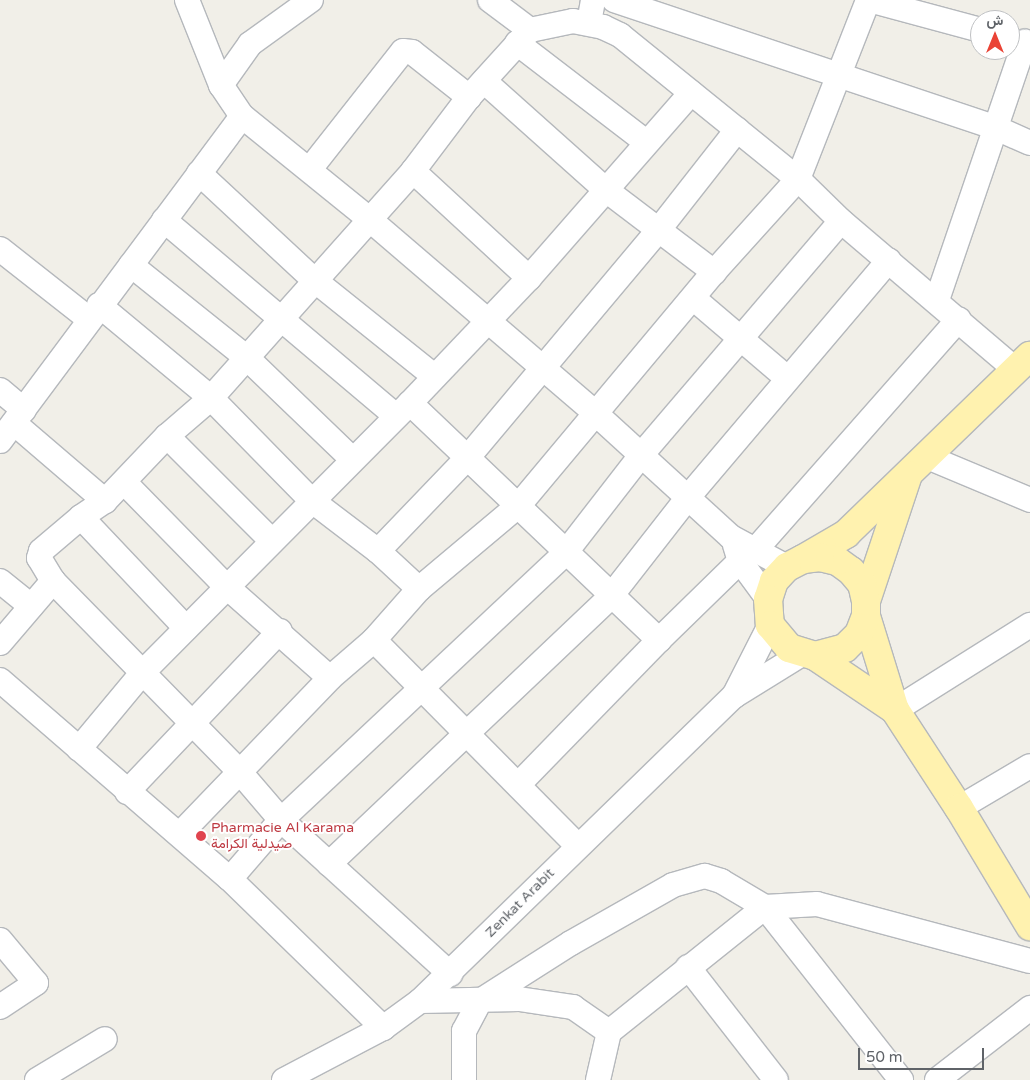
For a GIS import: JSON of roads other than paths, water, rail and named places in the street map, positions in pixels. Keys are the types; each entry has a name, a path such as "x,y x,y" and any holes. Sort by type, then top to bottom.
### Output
{"main road":[{"path":"895,710 778,638 769,612 774,581 795,563 846,534 1023,362"},
{"path":"808,655 845,648 859,634 866,608 918,463"},
{"path":"795,563 820,557 837,561 851,571 862,584 866,608 895,710 959,808 1029,922"}],"street":[{"path":"187,0 221,85 242,116 369,219 540,368 594,412 689,496 749,554 769,612 734,696"},
{"path":"221,85 250,44 311,0"},
{"path":"490,0 524,37 646,142"},
{"path":"614,0 838,77 994,127 1030,144"},
{"path":"180,834 330,678 374,640 419,589 519,504 594,412 714,272 798,179 838,77 874,1 970,27"},
{"path":"450,974 281,820 239,771 191,724 53,580 40,554 81,517 105,501 167,436 211,398 313,280 413,171 476,89 524,37 591,11 798,179 841,221 959,319 1023,362"},
{"path":"937,300 1022,41"},
{"path":"310,170 403,51 412,52 476,89 658,232 714,272"},
{"path":"79,749 143,672 529,278 646,142 691,93"},
{"path":"13,425 94,312 242,116"},
{"path":"378,551 469,456 540,368 658,232 737,130"},
{"path":"413,171 529,278"},
{"path":"199,173 313,280 434,375"},
{"path":"164,220 280,318 402,409 469,456 611,596 659,640"},
{"path":"230,879 281,820 566,552 642,454 841,221"},
{"path":"0,249 94,312 211,398 311,500 378,551 419,589"},
{"path":"328,864 611,596 689,496 888,260"},
{"path":"131,265 246,357 352,459"},
{"path":"693,298 787,378"},
{"path":"518,785 659,640 749,554 959,319"},
{"path":"0,390 13,425 105,501"},
{"path":"167,436 272,540"},
{"path":"918,463 1030,500"},
{"path":"124,482 227,587 280,631 330,678"},
{"path":"81,517 186,628"},
{"path":"749,554 795,563"},
{"path":"0,580 31,606"},
{"path":"0,643 53,580"},
{"path":"895,710 1030,625"},
{"path":"127,792 280,631"},
{"path":"374,640 577,845"},
{"path":"734,696 808,655"},
{"path":"0,680 127,792 180,834 230,879 383,1028"},
{"name":"Zenkat Arabit","path":"284,1080 383,1028 420,1001 450,974 577,845 734,696"},
{"path":"959,808 1030,766"},
{"path":"464,1080 464,1031 480,1001 571,943 688,878 705,876 721,881 765,907 900,1080"},
{"path":"598,1080 609,1032 765,907 817,904 1030,961"},
{"path":"0,940 36,983 0,1007"},
{"path":"688,967 776,1080"},
{"path":"420,1001 519,999 573,1007 609,1032"},
{"path":"937,1080 1030,1008"},
{"path":"37,1080 106,1039"}],"place":[{"name":"Pharmacie Al Karama صيدلية الكرامة","path":"201,836"}]}
